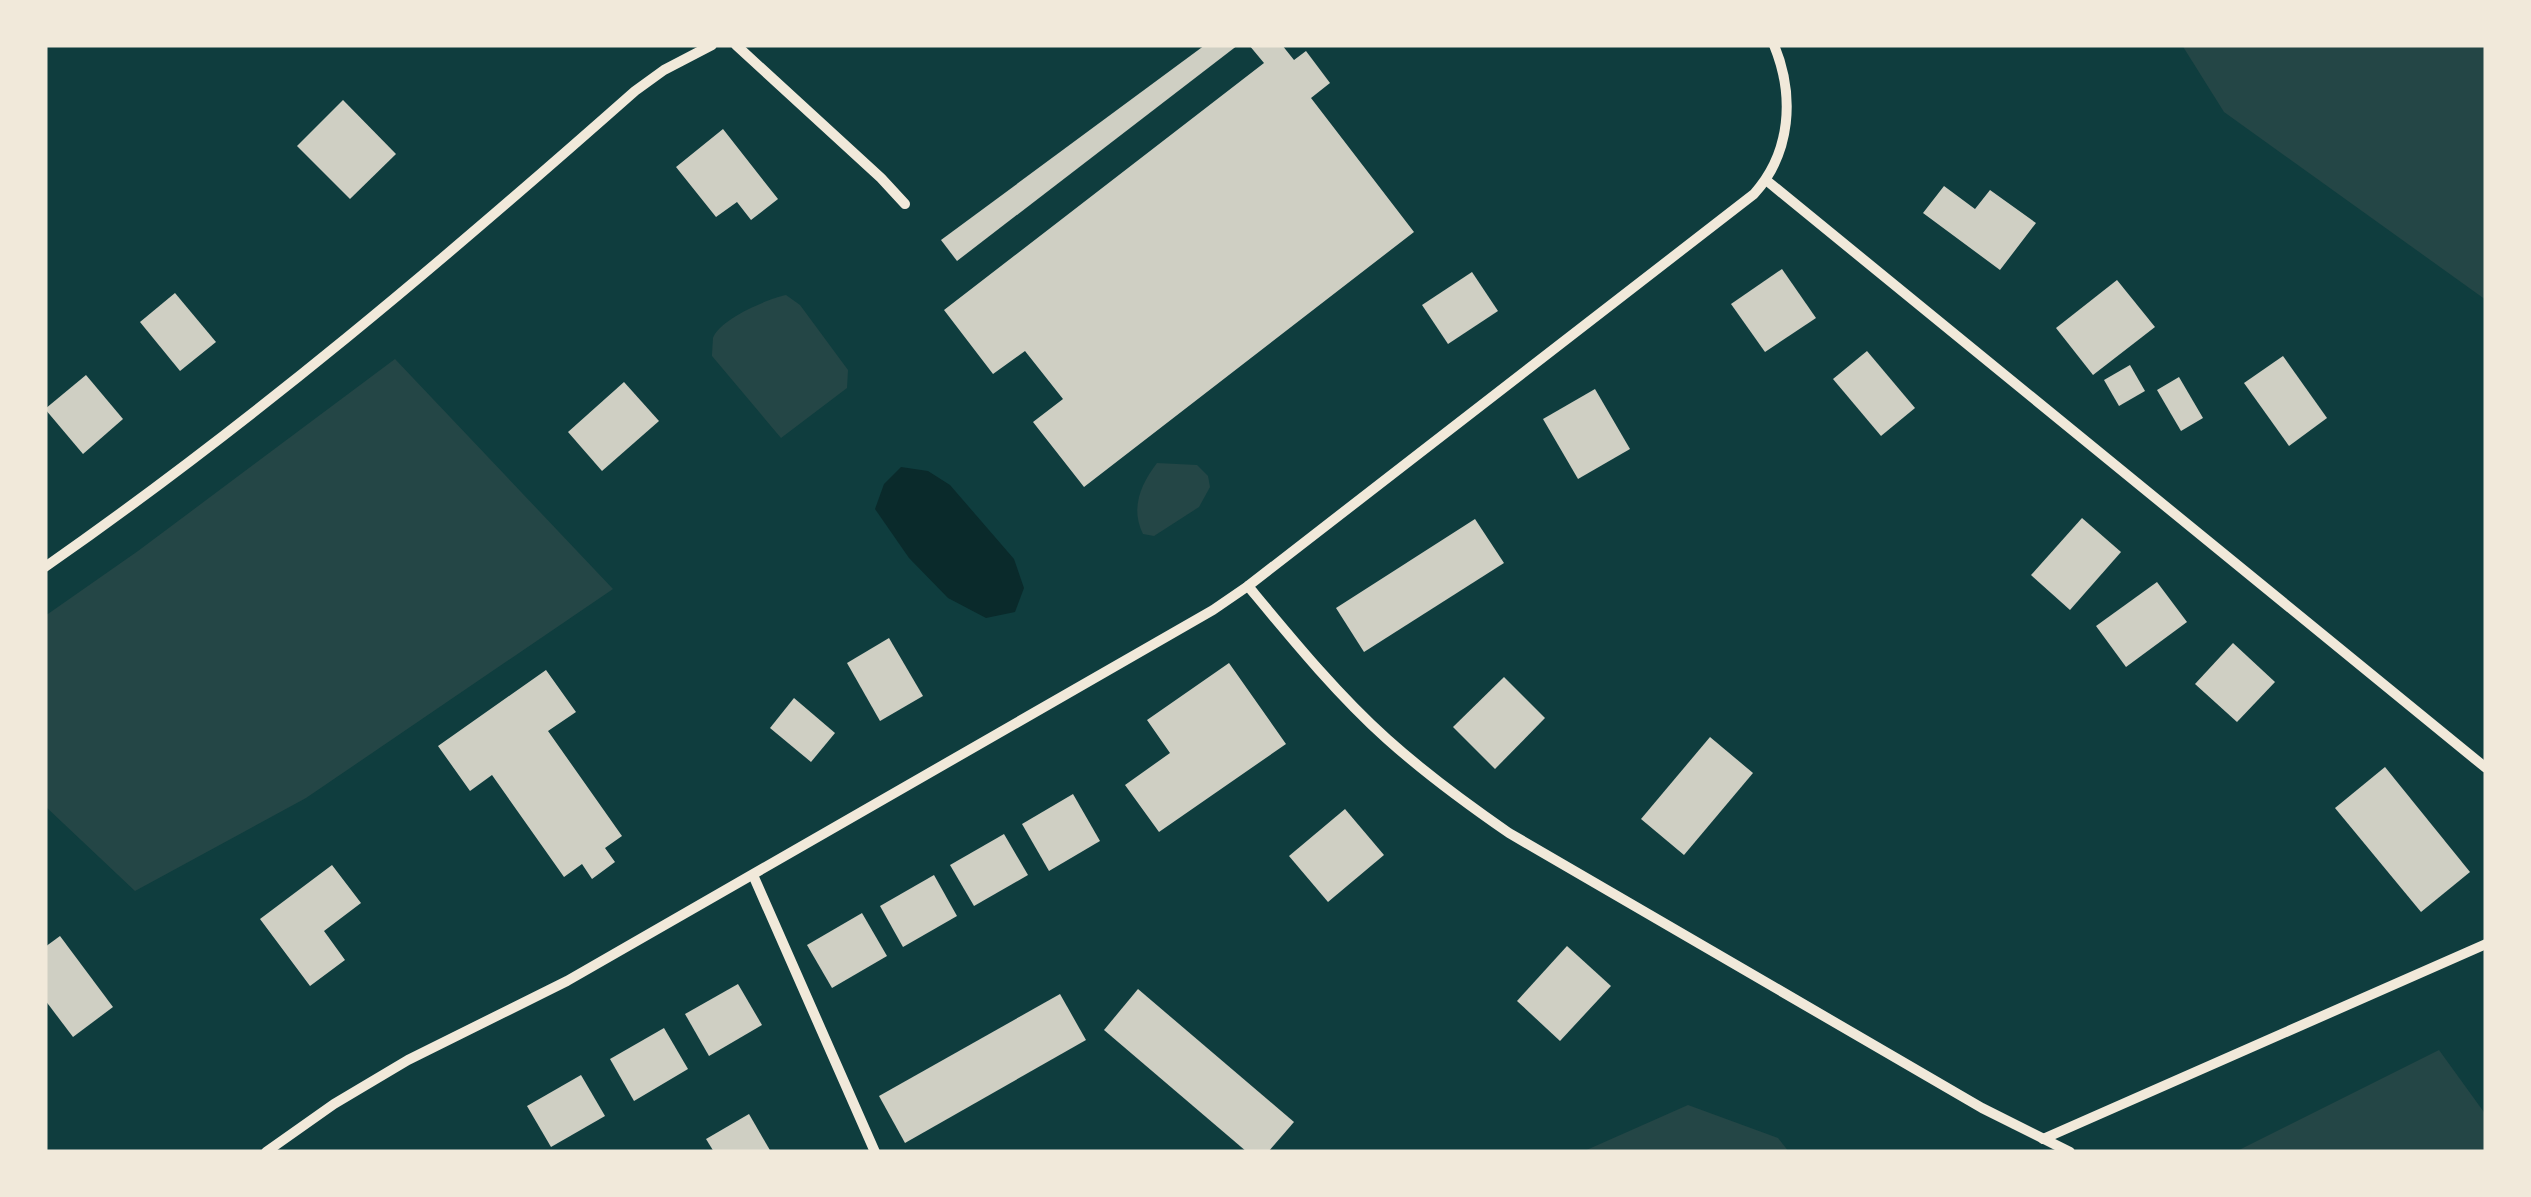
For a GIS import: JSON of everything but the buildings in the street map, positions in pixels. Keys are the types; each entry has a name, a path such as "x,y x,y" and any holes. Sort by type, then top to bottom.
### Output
{"street":[{"path":"45,567 286,389 450,256 636,91 664,70 712,45"},
{"path":"736,45 906,204"},
{"path":"266,1152 334,1104 408,1060 567,981 1248,586 1738,206 1766,180 1776,164 1787,118 1786,88 1774,45"},
{"path":"1766,180 2486,768"},
{"path":"1248,586 1314,665 1386,738 1445,788 1509,834 1982,1108 2070,1152"},
{"path":"753,874 875,1152"},
{"path":"2043,1139 2486,944"}],"shaded area":[{"path":"2182,45 2486,45 2486,300 2224,112"},
{"path":"786,295 800,305 848,370 847,388 781,438 712,356 713,338 725,324 756,305"},
{"path":"395,359 613,589 306,798 135,891 45,806 45,616"},
{"path":"1157,463 1197,465 1208,476 1210,487 1199,507 1154,536 1143,534 1137,506 1146,479"},
{"path":"901,467 928,471 950,485 1014,559 1024,588 1015,612 986,618 948,598 909,558 875,509 884,484"},
{"path":"2439,1050 2486,1115 2486,1152 2235,1152"},
{"path":"1688,1105 1778,1138 1789,1152 1582,1152"}]}
